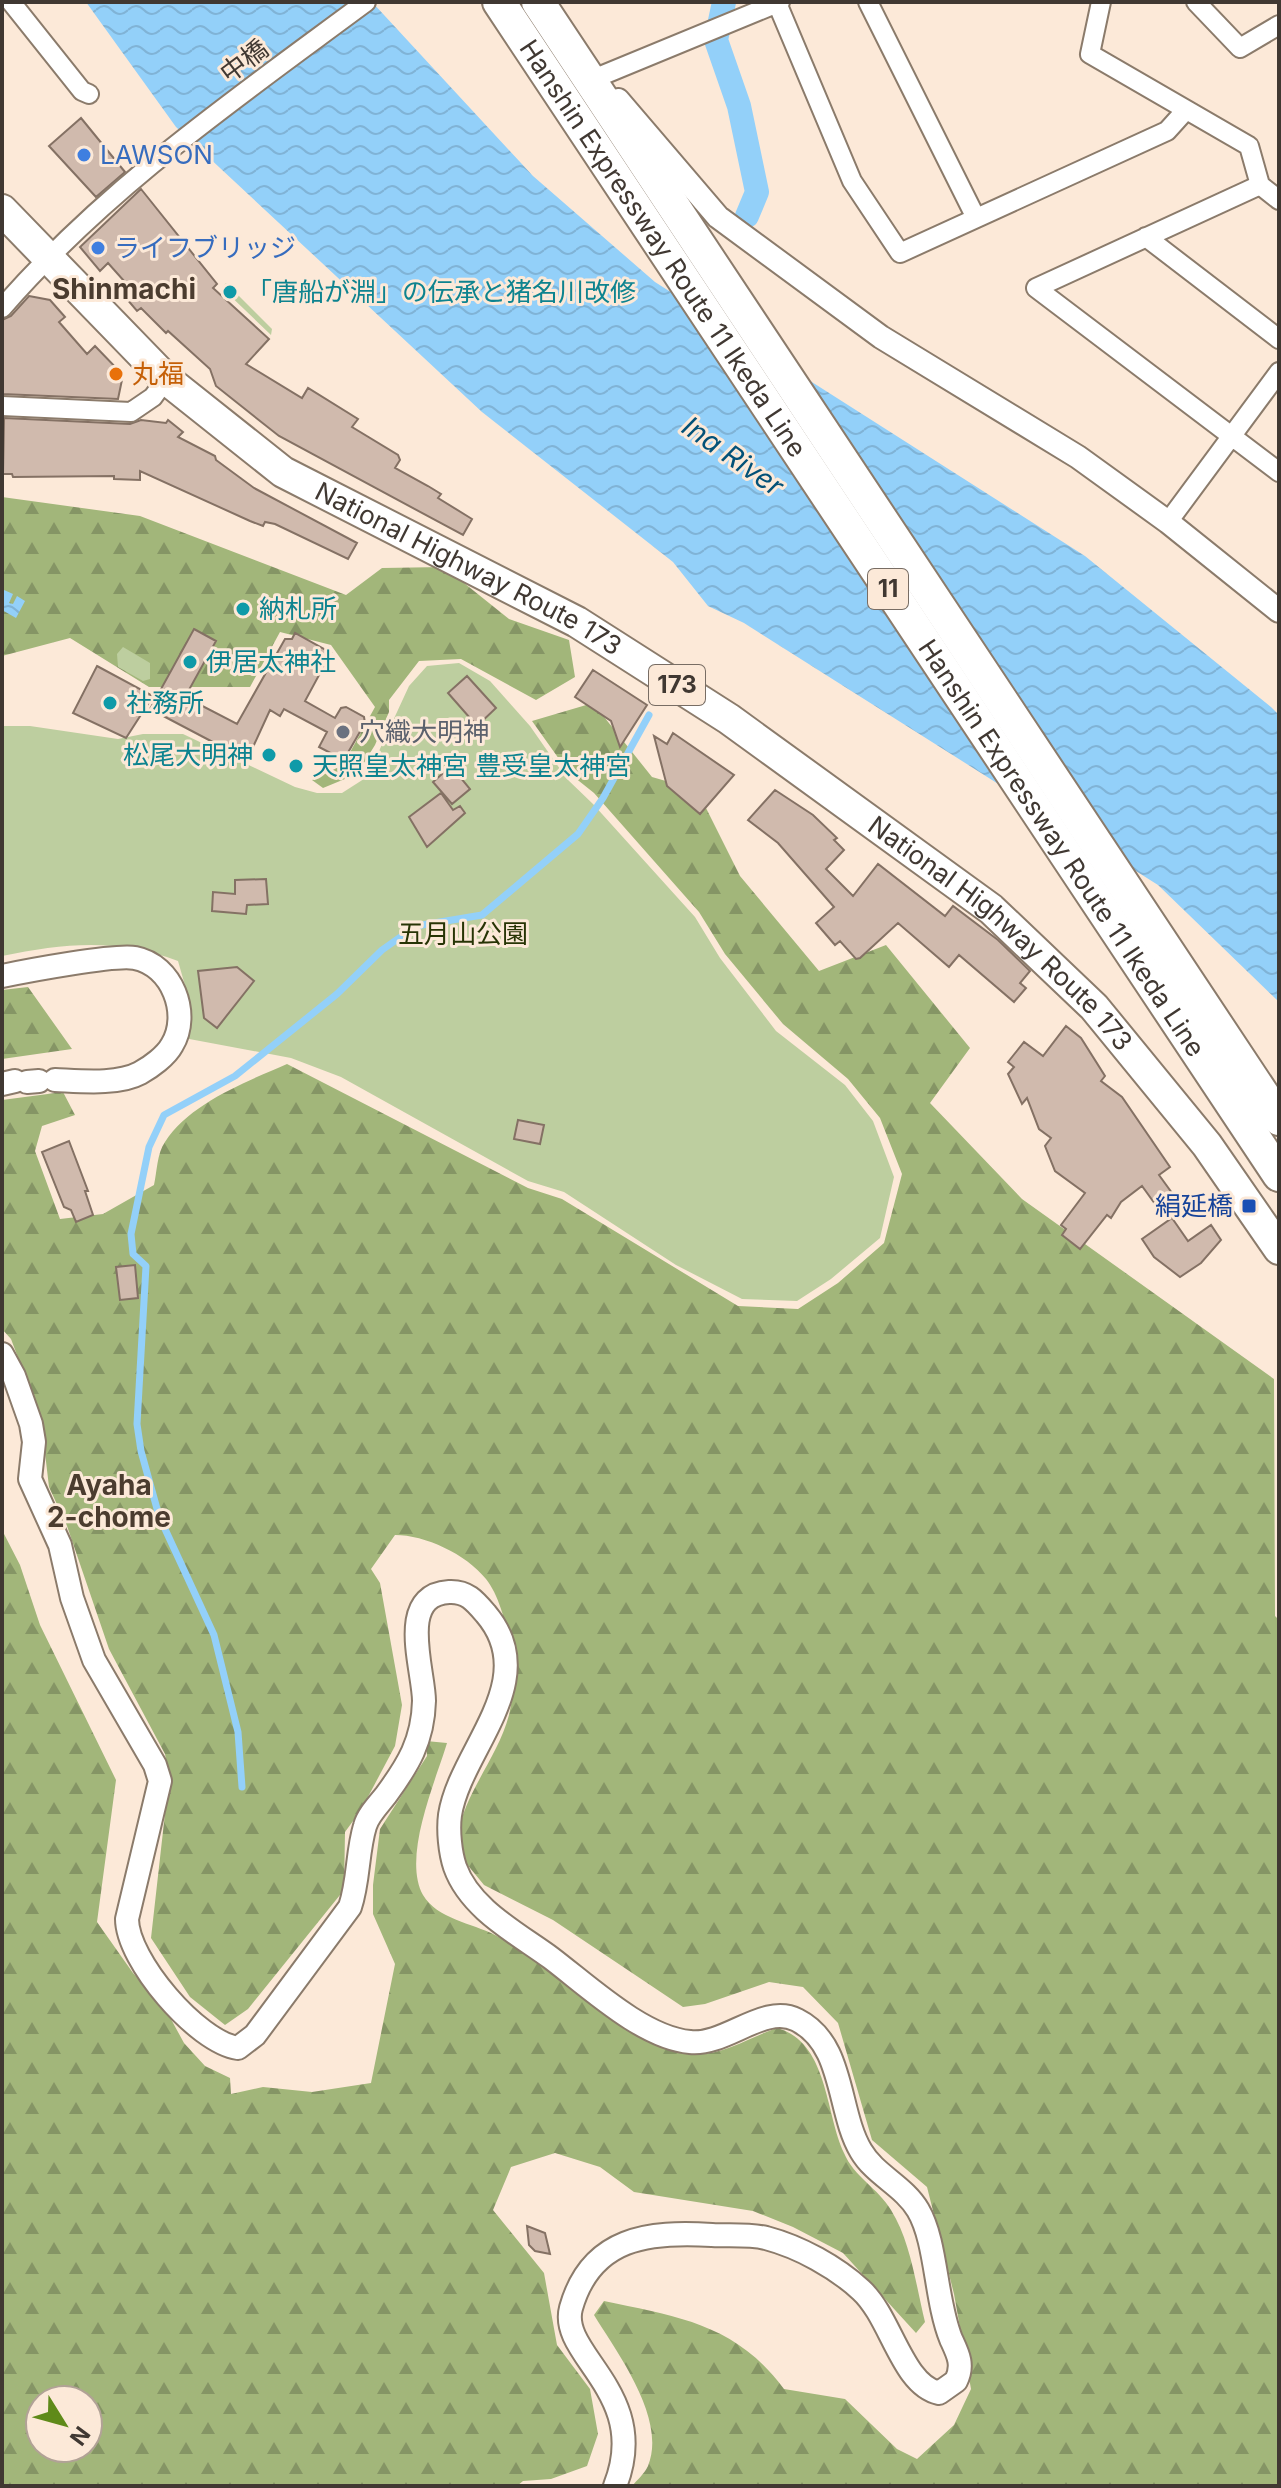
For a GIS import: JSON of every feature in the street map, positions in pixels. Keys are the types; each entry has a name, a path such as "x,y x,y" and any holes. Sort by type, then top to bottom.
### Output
{"highway":[{"name":"Hanshin Expressway Route 11 Ikeda Line","path":"499,2 1279,1175"},
{"name":"Hanshin Expressway Route 11 Ikeda Line","path":"538,2 1279,1119"},
{"name":"National Highway Route 173","path":"2,210 166,379 283,472 577,622 718,712 991,909 1094,1007 1207,1145 1279,1249"}],"street":[{"path":"11,2 82,91 89,94"},
{"name":"中橋","path":"2,308 46,256 153,161 366,2"},
{"path":"546,2 598,77 718,217 881,337 1078,457 1168,522 1279,611"},
{"path":"868,2 976,218"},
{"path":"1101,2 1090,54 1249,146 1260,185 1279,200"},
{"path":"1196,2 1240,48 1279,25"},
{"path":"598,77 779,3 852,181 900,253 1167,131 1186,110"},
{"path":"1260,185 1036,288 1279,472"},
{"path":"1146,237 1279,339"},
{"path":"1168,522 1279,372"},
{"path":"2,406 131,412 153,397 166,379"},
{"path":"2,976 133,957 162,972 174,991 181,1016 172,1045 138,1075 29,1082"},
{"path":"2,1354 14,1376 31,1424 34,1442 30,1479 60,1545 72,1598 94,1660 155,1765 160,1781 127,1919 127,1933 143,1963 204,2035 222,2045 238,2048 255,2035 350,1907 358,1883 365,1823 413,1759 424,1702 415,1624 428,1600 448,1592 471,1596 494,1624 504,1655 496,1716 457,1791 450,1815 455,1867 478,1904 621,2010 674,2039 707,2042 780,2016 802,2022 829,2053 860,2150 877,2171 908,2195 919,2211 926,2229 940,2312 960,2361 956,2381 939,2393 926,2390 916,2382 888,2326 861,2290 793,2247 764,2238 651,2236 627,2240 598,2259 571,2309 571,2324 576,2338 609,2387 625,2427 624,2462 615,2486"}],"green space":[{"path":"226,283 272,329 271,335 222,288"},
{"path":"2,497 140,516 346,595 382,568 444,567 509,619 569,640 575,677 536,700 461,659 419,661 389,700 389,712 375,745 357,774 323,788 312,780 343,765 375,707 331,645 280,632 250,687 149,687 70,638 2,656"},
{"path":"123,647 150,663 150,679 143,681 118,667 117,654"},
{"name":"五月山公園","path":"459,663 490,681 530,726 567,779 695,917 720,958 776,1031 845,1085 873,1121 894,1177 880,1238 831,1279 797,1301 742,1299 676,1265 564,1192 528,1181 341,1077 291,1058 184,1038 188,996 178,961 134,949 91,945 2,956 2,726 30,726 118,739 143,734 183,734 295,787 317,793 342,793 367,777 409,686 427,666"},
{"path":"593,703 652,777 697,790 740,876 819,971 886,945 970,1048 930,1103 1022,1199 1274,1379 1275,1616 1279,1620 1279,2486 632,2486 648,2466 652,2448 651,2428 646,2408 627,2368 594,2315 604,2301 681,2319 726,2337 766,2367 784,2389 845,2399 897,2449 917,2459 954,2425 971,2389 954,2294 927,2187 872,2140 838,2023 803,1987 769,1982 705,2004 683,2007 553,1920 484,1885 461,1857 461,1821 509,1715 512,1664 501,1608 486,1579 468,1562 432,1542 395,1535 371,1569 380,1583 402,1705 395,1746 361,1810 345,1832 344,1890 248,2009 225,2025 190,1997 151,1938 169,1778 165,1754 109,1649 67,1526 49,1487 41,1419 11,1339 2,1329 2,1100 63,1092 75,1115 42,1126 35,1151 60,1219 103,1214 154,1185 162,1146 189,1116 220,1095 287,1064 528,1188 562,1199 738,1306 798,1309 838,1283 884,1243 902,1174 880,1118 848,1079 783,1024 725,954 699,912 594,793 569,773 532,721"},
{"path":"28,987 72,1049 2,1059 2,990"},
{"path":"2,1530 20,1565 40,1625 116,1780 97,1922 133,1973 166,2010 184,2043 205,2066 230,2078 231,2094 263,2087 312,2092 371,2083 395,1964 373,1914 380,1829 427,1756 426,1741 447,1743 423,1820 416,1861 423,1895 437,1910 495,1935 610,2018 659,2045 685,2053 709,2053 777,2028 794,2036 816,2063 848,2161 886,2202 898,2223 908,2250 925,2322 916,2333 843,2253 793,2227 753,2211 634,2192 600,2167 555,2153 511,2167 493,2210 544,2273 557,2345 590,2389 598,2434 587,2466 551,2479 523,2481 517,2486 2,2486"}],"water":[{"name":"Ina River","path":"86,2 372,2 533,176 655,282 1085,556 1271,707 1279,715 1279,1002 1158,885 744,623 708,606 673,562 482,412 176,127"},
{"path":"4,590 13,594 9,603 13,604 17,596 25,601 16,618 2,610"}],"building":[{"name":"LAWSON","path":"81,118 125,172 96,197 49,146"},
{"path":"141,189 217,284 213,288 269,339 246,364 302,398 308,388 358,419 352,427 398,455 400,460 395,468 441,494 438,498 472,519 463,535 279,436 216,386 210,369 168,331 166,333 141,308 137,311 126,298 133,291 108,263 100,271 80,247"},
{"path":"29,296 50,300 65,317 59,322 87,354 95,346 123,375 118,399 2,394 2,320 11,316"},
{"path":"4,418 130,424 141,420 166,423 168,420 183,432 178,437 215,456 216,460 254,488 357,543 348,559 275,524 265,522 263,526 250,521 140,471 140,480 114,479 114,476 13,477 12,474 3,474"},
{"path":"194,629 216,641 185,697 237,724 285,639 292,639 295,633 331,653 305,701 335,718 341,708 346,707 364,717 365,723 346,756 343,754 340,758 319,747 327,732 284,709 280,716 270,710 247,760 150,709"},
{"name":"社務所","path":"97,666 153,696 126,738 73,713"},
{"path":"593,670 647,705 620,747 611,721 575,697"},
{"path":"467,676 496,708 477,726 448,693"},
{"path":"673,733 734,775 700,814 667,786 654,736 667,744"},
{"path":"451,766 470,789 452,804 433,782"},
{"path":"775,790 813,815 837,838 834,840 844,850 826,869 853,896 878,864 945,916 953,906 998,940 1030,971 1020,983 1026,988 1014,1002 959,955 949,967 898,923 860,958 856,959 840,941 835,945 816,923 834,907 778,843 748,820"},
{"path":"441,793 453,810 460,806 465,813 427,847 409,817"},
{"path":"266,879 268,904 247,905 246,914 212,911 213,892 235,894 235,880"},
{"path":"237,967 254,981 217,1028 204,1018 198,971"},
{"path":"1066,1026 1081,1038 1105,1076 1101,1081 1122,1097 1170,1167 1159,1175 1172,1193 1155,1204 1142,1186 1121,1202 1111,1218 1107,1215 1080,1249 1062,1235 1066,1229 1061,1225 1085,1193 1055,1171 1045,1146 1051,1138 1039,1129 1027,1098 1022,1104 1008,1074 1014,1067 1008,1062 1024,1042 1043,1056"},
{"path":"518,1120 544,1125 540,1144 514,1139"},
{"path":"69,1141 88,1191 85,1191 93,1215 76,1222 71,1210 64,1207 42,1152"},
{"path":"1172,1218 1188,1241 1211,1225 1221,1240 1201,1263 1180,1277 1154,1257 1142,1239"},
{"path":"135,1265 138,1298 120,1300 116,1267"},
{"path":"527,2226 545,2233 550,2254 535,2251 529,2245"}],"waterway":[{"path":"724,2 716,40 739,106 757,192 747,216"},
{"path":"242,1787 238,1732 214,1635 159,1516 137,1424 146,1266 133,1254 131,1234 149,1147 164,1115 235,1076 337,994 382,950 416,926 482,915 578,834 603,798 649,715"}],"place":[{"name":"LAWSON","path":"84,155"},
{"name":"ライフブリッジ","path":"98,248"},
{"name":"「唐船が淵」の伝承と猪名川改修","path":"230,292"},
{"name":"丸福","path":"116,374"},
{"name":"納札所","path":"243,609"},
{"name":"伊居太神社","path":"190,662"},
{"name":"社務所","path":"110,703"},
{"name":"穴織大明神","path":"343,732"},
{"name":"松尾大明神","path":"269,755"},
{"name":"天照皇太神宮 豊受皇太神宮","path":"296,766"},
{"name":"絹延橋","path":"1249,1206"}],"district":[{"name":"Shinmachi","path":"124,289"},
{"name":"Ayaha 2-chome","path":"109,1501"}]}
